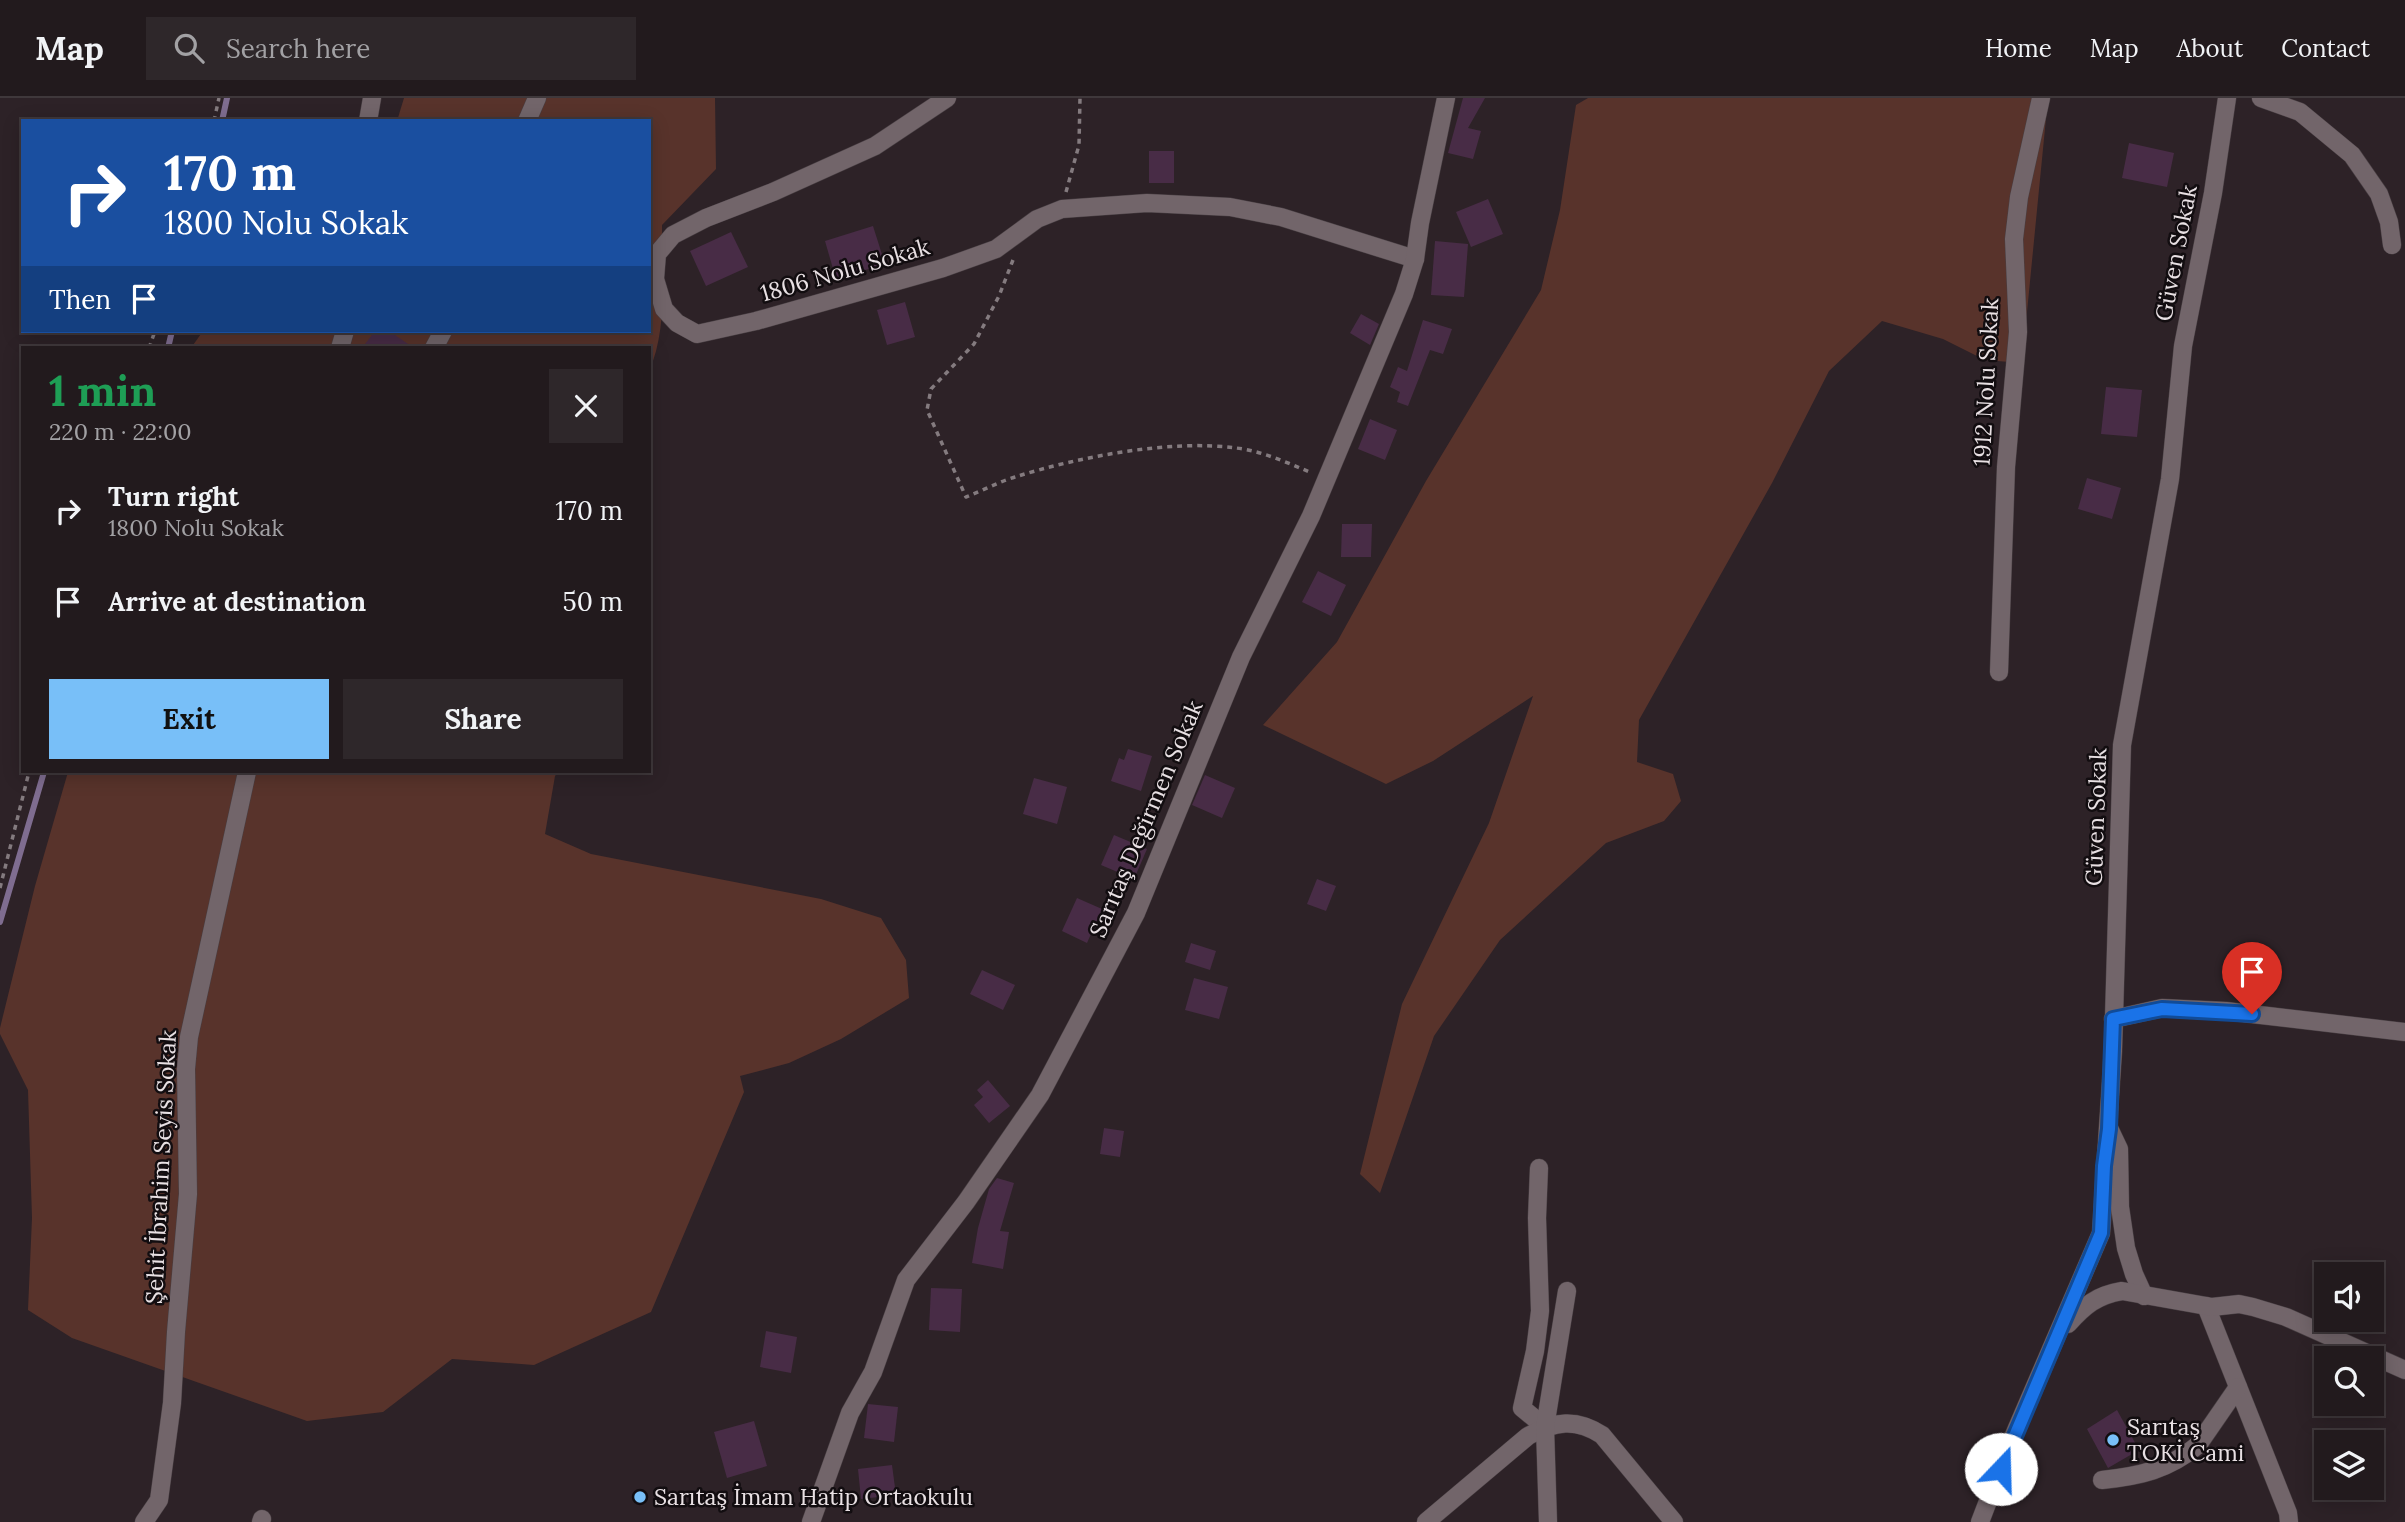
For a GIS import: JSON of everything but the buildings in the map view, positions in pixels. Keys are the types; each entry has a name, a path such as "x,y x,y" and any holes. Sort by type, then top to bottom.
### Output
{"street":[{"path":"368,119 372,98"},
{"path":"528,119 537,98"},
{"name":"1806 Nolu Sokak","path":"947,98 875,146 773,192 706,218 673,235 657,254 654,279 664,309 677,323 697,334 757,321 943,268 996,249 1037,219 1062,209 1147,202 1230,207 1281,217 1415,259"},
{"name":"Sarıtaş Değirmen Sokak","path":"811,1522 850,1413 873,1373 906,1280 966,1202 1051,1078 1136,913 1241,657 1311,516 1404,294 1415,259 1446,98"},
{"name":"1912 Nolu Sokak","path":"1998,672 2006,467 2018,332 2014,239 2019,197 2041,98"},
{"name":"Güven Sokak","path":"1980,1522 2008,1449 2101,1233 2104,1166 2109,1129 2124,726 2170,479 2183,346 2213,194 2227,98"},
{"path":"2261,98 2300,112 2352,155 2379,194 2389,222 2392,244"},
{"name":"Şehit İbrahim Seyis Sokak","path":"144,1522 159,1500 173,1403 176,1332 188,1195 186,1069 189,1037 247,773"},
{"path":"2113,1019 2162,1009 2226,1011 2405,1032"},
{"path":"2109,1129 2119,1149 2120,1207 2126,1248 2144,1296"},
{"path":"1539,1168 1537,1218 1540,1311 1535,1352 1522,1408 1545,1427"},
{"path":"1548,1522 1545,1427 1567,1291"},
{"path":"2058,1335 2079,1311 2095,1298 2122,1291 2206,1306 2239,1304 2286,1317 2405,1370"},
{"path":"2206,1306 2288,1513 2289,1522"},
{"path":"2102,1480 2136,1476 2169,1466 2198,1445 2238,1387"},
{"path":"1426,1522 1528,1436 1545,1427 1569,1423 1587,1425 1602,1435 1674,1522"}],"path":[{"path":"214,119 219,98"},
{"path":"1062,209 1079,145 1080,98"},
{"path":"1015,256 999,296 974,344 931,389 927,410 966,497 1014,477 1074,462 1115,454 1191,446 1238,448 1280,460 1326,478"},
{"path":"0,888 29,773"}],"shaded area":[{"path":"404,98 715,98 716,169 662,225 661,319 651,366 651,346 192,346 202,333 651,333 651,119 398,119"},
{"path":"1588,98 2048,98 2022,363 1985,360 1943,339 1882,321 1829,371 1772,483 1639,720 1637,762 1673,774 1681,801 1664,821 1606,843 1500,940 1434,1036 1380,1193 1360,1174 1402,1004 1489,823 1533,696 1433,761 1386,784 1263,725 1337,642 1426,481 1541,290 1560,210 1576,105"},
{"path":"68,773 557,773 545,834 591,854 821,899 881,918 906,960 909,998 841,1039 789,1063 740,1076 744,1092 651,1312 534,1365 452,1359 383,1412 307,1421 72,1338 28,1310 32,1218 28,1090 0,1034 0,1028 35,886"}],"waterway":[{"path":"222,119 227,98"},
{"path":"168,346 172,333"},
{"path":"0,922 44,773"}],"place":[{"name":"Sarıtaş TOKİ Cami","path":"2113,1440"},
{"name":"Sarıtaş İmam Hatip Ortaokulu","path":"640,1497"}],"route":[{"path":"2001,1469 2101,1233 2104,1166 2109,1129 2113,1019 2162,1009 2252,1014"}]}
